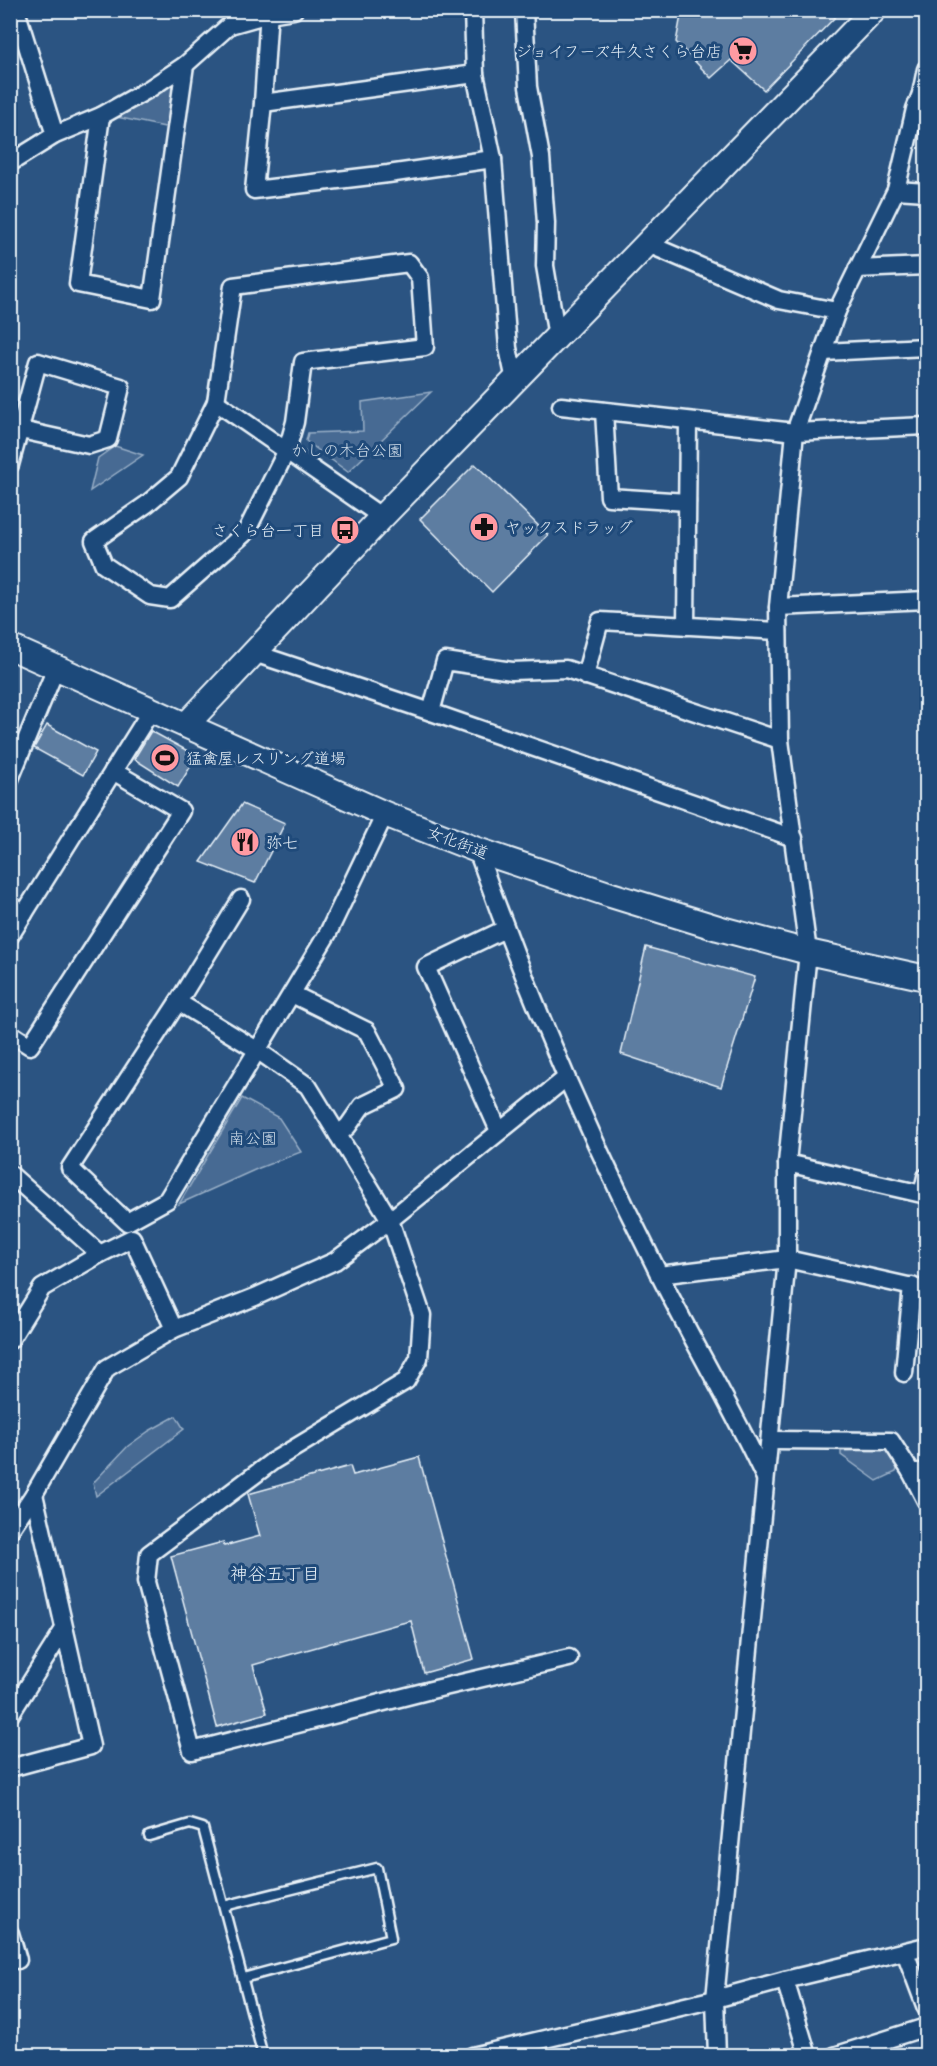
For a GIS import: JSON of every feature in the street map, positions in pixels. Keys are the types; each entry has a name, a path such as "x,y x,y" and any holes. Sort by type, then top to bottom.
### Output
{"street":[{"path":"16,10 56,135"},
{"path":"10,163 56,135 102,116 149,89 185,65 230,25 269,12 294,10"},
{"path":"473,10 475,74 493,159 508,348 515,380"},
{"path":"524,10 528,87 541,157 546,223 545,266 557,337"},
{"path":"186,725 382,517 874,10"},
{"path":"269,12 254,190 493,159"},
{"path":"102,116 78,284 152,299 185,65"},
{"path":"717,2055 715,1999 787,1258 787,1163 808,952 780,740 778,607 795,432 837,311 896,190 915,109 924,91 927,69"},
{"path":"263,103 475,74"},
{"path":"896,190 927,192"},
{"path":"648,244 779,300 837,311"},
{"path":"409,263 420,278 425,347 303,362 295,422 287,450 246,532 170,600 150,596 104,565 94,541 147,504 179,477 216,402 233,286 409,263"},
{"path":"857,269 927,266"},
{"path":"823,352 927,347"},
{"path":"10,465 38,362 121,387 108,439 89,445 21,430"},
{"path":"216,402 382,517"},
{"path":"561,406 688,422 795,432 927,426"},
{"path":"604,411 609,497 687,502"},
{"path":"686,626 688,422"},
{"path":"778,607 927,600"},
{"path":"585,676 600,621 778,631"},
{"name":"女化街道","path":"10,647 385,814 477,850 611,896 718,928 808,952 927,978"},
{"path":"254,653 794,838"},
{"path":"431,712 445,661 512,671 566,669 780,740"},
{"path":"10,778 56,668"},
{"path":"10,936 17,909 113,771 152,710"},
{"path":"10,1033 30,1046 181,811 113,771"},
{"path":"241,899 178,1002 70,1168 127,1222 167,1200 328,933 385,814"},
{"path":"477,850 505,929 566,1078 659,1275 766,1479"},
{"path":"499,1131 426,967 505,929"},
{"path":"292,994 367,1031 397,1089 362,1107 338,1135"},
{"path":"178,1002 257,1050 308,1086 390,1220 422,1315 419,1358 405,1381 273,1461 149,1554 146,1582 192,1751 431,1690 568,1658"},
{"path":"10,1530 34,1494 107,1368 174,1329 255,1297 334,1261 390,1220 566,1078"},
{"path":"787,1163 922,1194 927,1177"},
{"path":"10,1174 100,1254"},
{"path":"10,1340 42,1288 132,1238 174,1329"},
{"path":"659,1275 787,1258 919,1288 904,1373"},
{"path":"770,1440 891,1441 919,1472 927,1501"},
{"path":"10,1768 91,1746 34,1494"},
{"path":"10,1715 64,1629"},
{"path":"10,1933 18,1960"},
{"path":"472,2055 715,1999 927,1946"},
{"path":"905,1952 927,2008"},
{"path":"785,1980 808,2055"},
{"path":"834,2055 927,2027"}],"lane":[{"path":"149,1836 190,1824 203,1827 263,2055"},
{"path":"224,1906 378,1868 391,1938 243,1978"}],"green space":[{"path":"170,83 178,86 170,128 116,117"},
{"name":"かしの木台公園","path":"431,392 348,472 306,441 308,433 363,431 362,402"},
{"path":"115,446 143,455 90,491 98,458"},
{"name":"南公園","path":"242,1098 279,1118 301,1152 179,1204"},
{"path":"176,1416 184,1429 96,1496 93,1483 128,1446"},
{"path":"887,1449 898,1466 896,1472 877,1481 841,1455 841,1451"}],"building":[{"name":"ジョイフーズ牛久さくら台店","path":"682,10 842,10 764,90 731,60 711,78 676,42"},
{"name":"ヤックスドラッグ","path":"475,464 548,535 492,592 420,519"},
{"path":"47,725 96,752 83,775 34,748"},
{"path":"151,731 197,756 178,787 134,759"},
{"name":"弥七","path":"242,804 285,823 255,883 201,862"},
{"path":"646,947 755,977 721,1087 621,1054"},
{"path":"419,1457 474,1659 424,1673 411,1621 398,1624 253,1665 267,1713 217,1727 171,1556 223,1542 224,1546 260,1536 248,1494 350,1466 353,1475"}],"place":[{"name":"ジョイフーズ牛久さくら台店","path":"743,51"},
{"name":"ヤックスドラッグ","path":"484,527"},
{"name":"さくら台一丁目","path":"345,530"},
{"name":"猛禽屋レスリング道場","path":"165,758"},
{"name":"弥七","path":"245,842"}],"district":[{"name":"神谷五丁目","path":"275,1574"}]}
